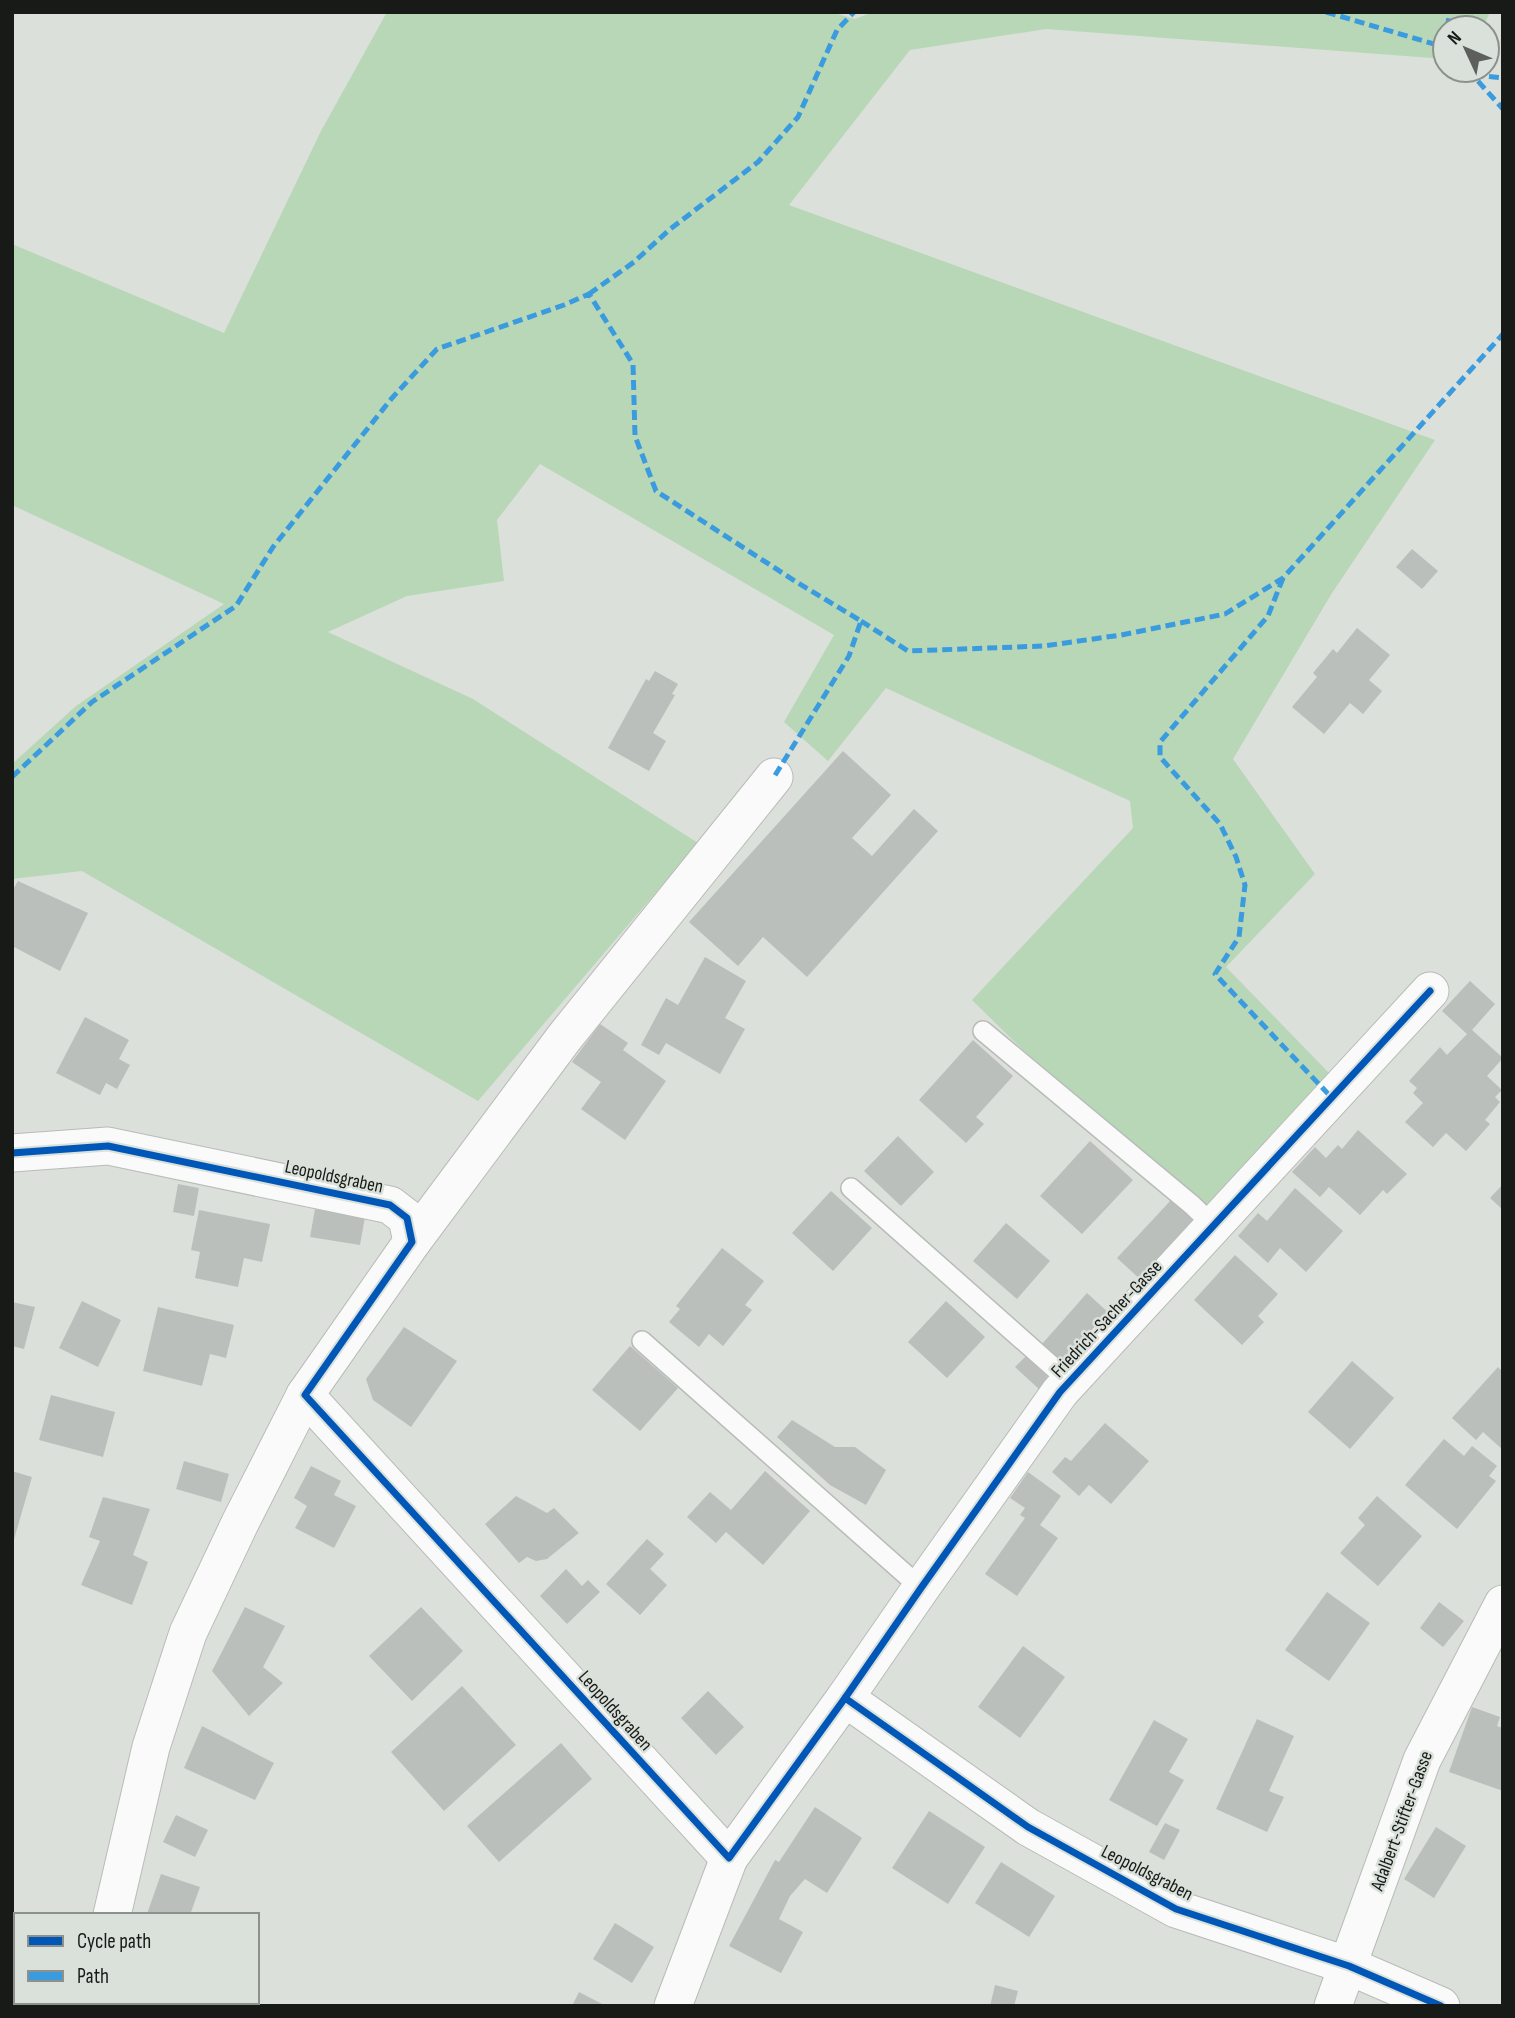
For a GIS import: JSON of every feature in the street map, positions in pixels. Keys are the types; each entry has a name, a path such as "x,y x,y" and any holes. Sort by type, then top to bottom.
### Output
{"street":[{"path":"112,1913 151,1747 188,1633 240,1522 305,1395 412,1242 564,1038 774,777"},
{"name":"Friedrich-Sacher-Gasse","path":"845,1698 1060,1392 1430,991"},
{"name":"Leopoldsgraben","path":"12,1153 108,1146 390,1205 407,1218 412,1242"},
{"name":"Leopoldsgraben","path":"305,1395 729,1858"},
{"name":"Adalbert-Stifter-Gasse","path":"1334,2006 1422,1760 1503,1604"},
{"path":"673,2006 729,1858 845,1698"},
{"name":"Leopoldsgraben","path":"845,1698 1028,1827 1176,1909 1349,1966 1441,2006"}],"lane":[{"path":"983,1031 1182,1196 1214,1226"},
{"path":"851,1188 1070,1382"},
{"path":"642,1341 921,1588"}],"green space":[{"path":"387,12 831,12 855,19 873,12 1490,12 1431,14 1431,58 1046,29 910,50 789,205 1435,440 1332,593 1233,759 1315,874 1226,967 1330,1074 1206,1208 1026,1053 972,1000 1133,828 1130,801 886,688 828,761 784,722 834,635 540,464 497,520 504,581 407,596 328,632 473,699 698,843 478,1101 82,871 12,879 12,764 76,706 224,604 12,505 12,244 224,333 321,131"}],"building":[{"path":"1412,549 1438,571 1422,589 1396,567"},
{"path":"1357,628 1390,655 1369,680 1382,691 1363,714 1350,703 1324,734 1292,707 1317,677 1313,673 1333,649 1337,653"},
{"path":"655,671 678,684 672,694 675,695 653,733 666,741 649,771 608,748 646,679 649,681"},
{"path":"843,751 891,795 852,838 872,856 914,809 938,831 807,977 763,937 738,966 689,922"},
{"path":"18,881 88,913 60,971 12,946 12,891"},
{"path":"705,957 746,981 725,1018 745,1029 720,1074 666,1043 659,1055 641,1045 666,998 678,1005"},
{"path":"1470,981 1495,1004 1472,1030 1503,1058 1487,1076 1502,1090 1495,1097 1500,1102 1485,1120 1490,1124 1466,1151 1446,1133 1433,1147 1405,1122 1423,1103 1413,1093 1417,1088 1409,1081 1440,1047 1447,1055 1467,1034 1442,1011"},
{"path":"85,1017 129,1040 119,1059 130,1065 117,1089 106,1083 100,1095 56,1073"},
{"path":"600,1024 628,1043 623,1050 666,1081 625,1140 581,1109 601,1082 572,1062"},
{"path":"973,1040 1013,1076 976,1117 984,1124 966,1143 919,1100"},
{"path":"1358,1130 1407,1174 1387,1194 1383,1190 1360,1215 1329,1187 1320,1197 1292,1172 1315,1147 1326,1158 1338,1145 1342,1149"},
{"path":"898,1136 934,1172 901,1206 864,1171"},
{"path":"1090,1141 1133,1180 1082,1234 1040,1196"},
{"path":"178,1184 199,1188 194,1216 173,1212"},
{"path":"1503,1184 1503,1210 1490,1198"},
{"path":"1295,1188 1343,1231 1306,1272 1280,1248 1268,1263 1238,1236 1258,1213 1267,1221"},
{"path":"831,1191 872,1228 833,1271 792,1233"},
{"path":"1172,1199 1196,1221 1141,1280 1117,1258"},
{"path":"315,1209 365,1217 360,1245 310,1237"},
{"path":"199,1210 270,1224 262,1262 244,1258 238,1287 195,1278 200,1252 191,1250"},
{"path":"1006,1223 1050,1261 1017,1299 973,1261"},
{"path":"722,1248 764,1281 745,1305 752,1310 723,1346 709,1334 699,1347 669,1322 680,1309 676,1306"},
{"path":"1235,1255 1278,1294 1258,1316 1264,1322 1242,1345 1194,1300"},
{"path":"1087,1293 1111,1315 1066,1365 1042,1344"},
{"path":"82,1301 121,1320 98,1367 59,1348"},
{"path":"946,1301 985,1337 947,1378 908,1342"},
{"path":"12,1302 35,1307 24,1349 12,1346"},
{"path":"158,1307 234,1325 226,1358 210,1354 202,1386 143,1371"},
{"path":"404,1327 457,1361 411,1427 373,1400 366,1379"},
{"path":"630,1346 678,1388 640,1431 592,1390"},
{"path":"1026,1356 1051,1380 1041,1391 1015,1367"},
{"path":"1352,1361 1394,1398 1350,1449 1308,1412"},
{"path":"1498,1367 1503,1372 1503,1450 1483,1432 1476,1440 1452,1418"},
{"path":"51,1395 115,1412 103,1457 39,1440"},
{"path":"792,1420 835,1447 855,1447 886,1470 866,1505 830,1485 777,1437"},
{"path":"1105,1423 1149,1461 1111,1504 1089,1485 1079,1496 1052,1472 1065,1457 1071,1461"},
{"path":"1444,1439 1464,1456 1472,1446 1497,1466 1489,1476 1496,1481 1457,1529 1405,1485"},
{"path":"184,1461 229,1474 221,1502 176,1489"},
{"path":"311,1466 341,1481 334,1495 356,1506 334,1548 295,1528 307,1506 294,1498"},
{"path":"12,1471 32,1477 13,1543 12,1543"},
{"path":"765,1471 810,1511 763,1565 726,1532 716,1543 687,1517 710,1492 731,1510"},
{"path":"1028,1472 1061,1496 1040,1525 1058,1538 1017,1596 985,1574 1025,1518 1020,1515 1025,1508 1010,1498"},
{"path":"516,1496 547,1513 554,1508 579,1533 547,1559 536,1561 527,1557 519,1563 485,1524"},
{"path":"1377,1496 1422,1536 1378,1586 1340,1553 1365,1525 1358,1518"},
{"path":"103,1497 150,1509 133,1555 148,1562 132,1605 81,1585 100,1541 89,1537"},
{"path":"647,1539 664,1554 650,1569 667,1585 640,1615 606,1584"},
{"path":"566,1569 582,1586 588,1580 600,1592 567,1624 540,1596"},
{"path":"1327,1592 1370,1623 1329,1681 1285,1650"},
{"path":"1439,1602 1464,1621 1443,1647 1420,1628"},
{"path":"245,1607 285,1626 263,1667 283,1683 249,1716 212,1671"},
{"path":"421,1607 463,1651 412,1701 369,1656"},
{"path":"1023,1646 1065,1677 1020,1738 978,1707"},
{"path":"462,1686 516,1745 444,1811 391,1752"},
{"path":"708,1691 744,1727 716,1755 681,1718"},
{"path":"1472,1707 1500,1717 1497,1726 1503,1728 1503,1791 1449,1772"},
{"path":"1257,1719 1294,1736 1269,1791 1284,1797 1267,1832 1216,1809"},
{"path":"1154,1720 1188,1739 1169,1772 1184,1780 1157,1826 1109,1800"},
{"path":"202,1726 274,1763 255,1800 184,1768"},
{"path":"561,1743 592,1779 499,1862 467,1826"},
{"path":"815,1807 862,1838 827,1893 805,1879 790,1896 779,1919 803,1932 781,1973 729,1946 775,1860 779,1862"},
{"path":"929,1811 985,1847 948,1904 892,1868"},
{"path":"176,1815 208,1830 195,1857 163,1842"},
{"path":"1165,1823 1180,1830 1164,1860 1149,1852"},
{"path":"1436,1827 1466,1846 1434,1898 1404,1879"},
{"path":"1001,1862 1055,1896 1029,1937 975,1903"},
{"path":"161,1874 200,1887 191,1913 147,1913"},
{"path":"615,1923 654,1947 632,1983 593,1959"},
{"path":"995,1985 1018,1991 1014,2006 990,2006"},
{"path":"579,1992 606,2006 572,2006"},
{"path":"174,2004 211,2004 210,2006 173,2006"}],"marked path":[{"path":"589,294 634,262 669,230 758,162 798,117 837,30 854,12"},
{"path":"1326,12 1431,43"},
{"path":"1481,84 1503,109"},
{"path":"12,777 92,702 236,606 273,547 392,398 437,349 589,294 633,364 635,436 656,491 861,621 849,656 774,777"},
{"path":"861,621 908,651 1044,646 1121,635 1225,614 1283,578 1503,334"},
{"path":"1283,578 1268,616 1160,742 1160,757 1220,824 1236,857 1245,885 1239,937 1215,974 1332,1098"}],"cycle path":[{"path":"845,1698 1060,1392 1430,991"},
{"path":"12,1153 108,1146 390,1205 407,1218 412,1242 305,1395 729,1858 845,1698 1028,1827 1176,1909 1349,1966 1441,2006"}]}
